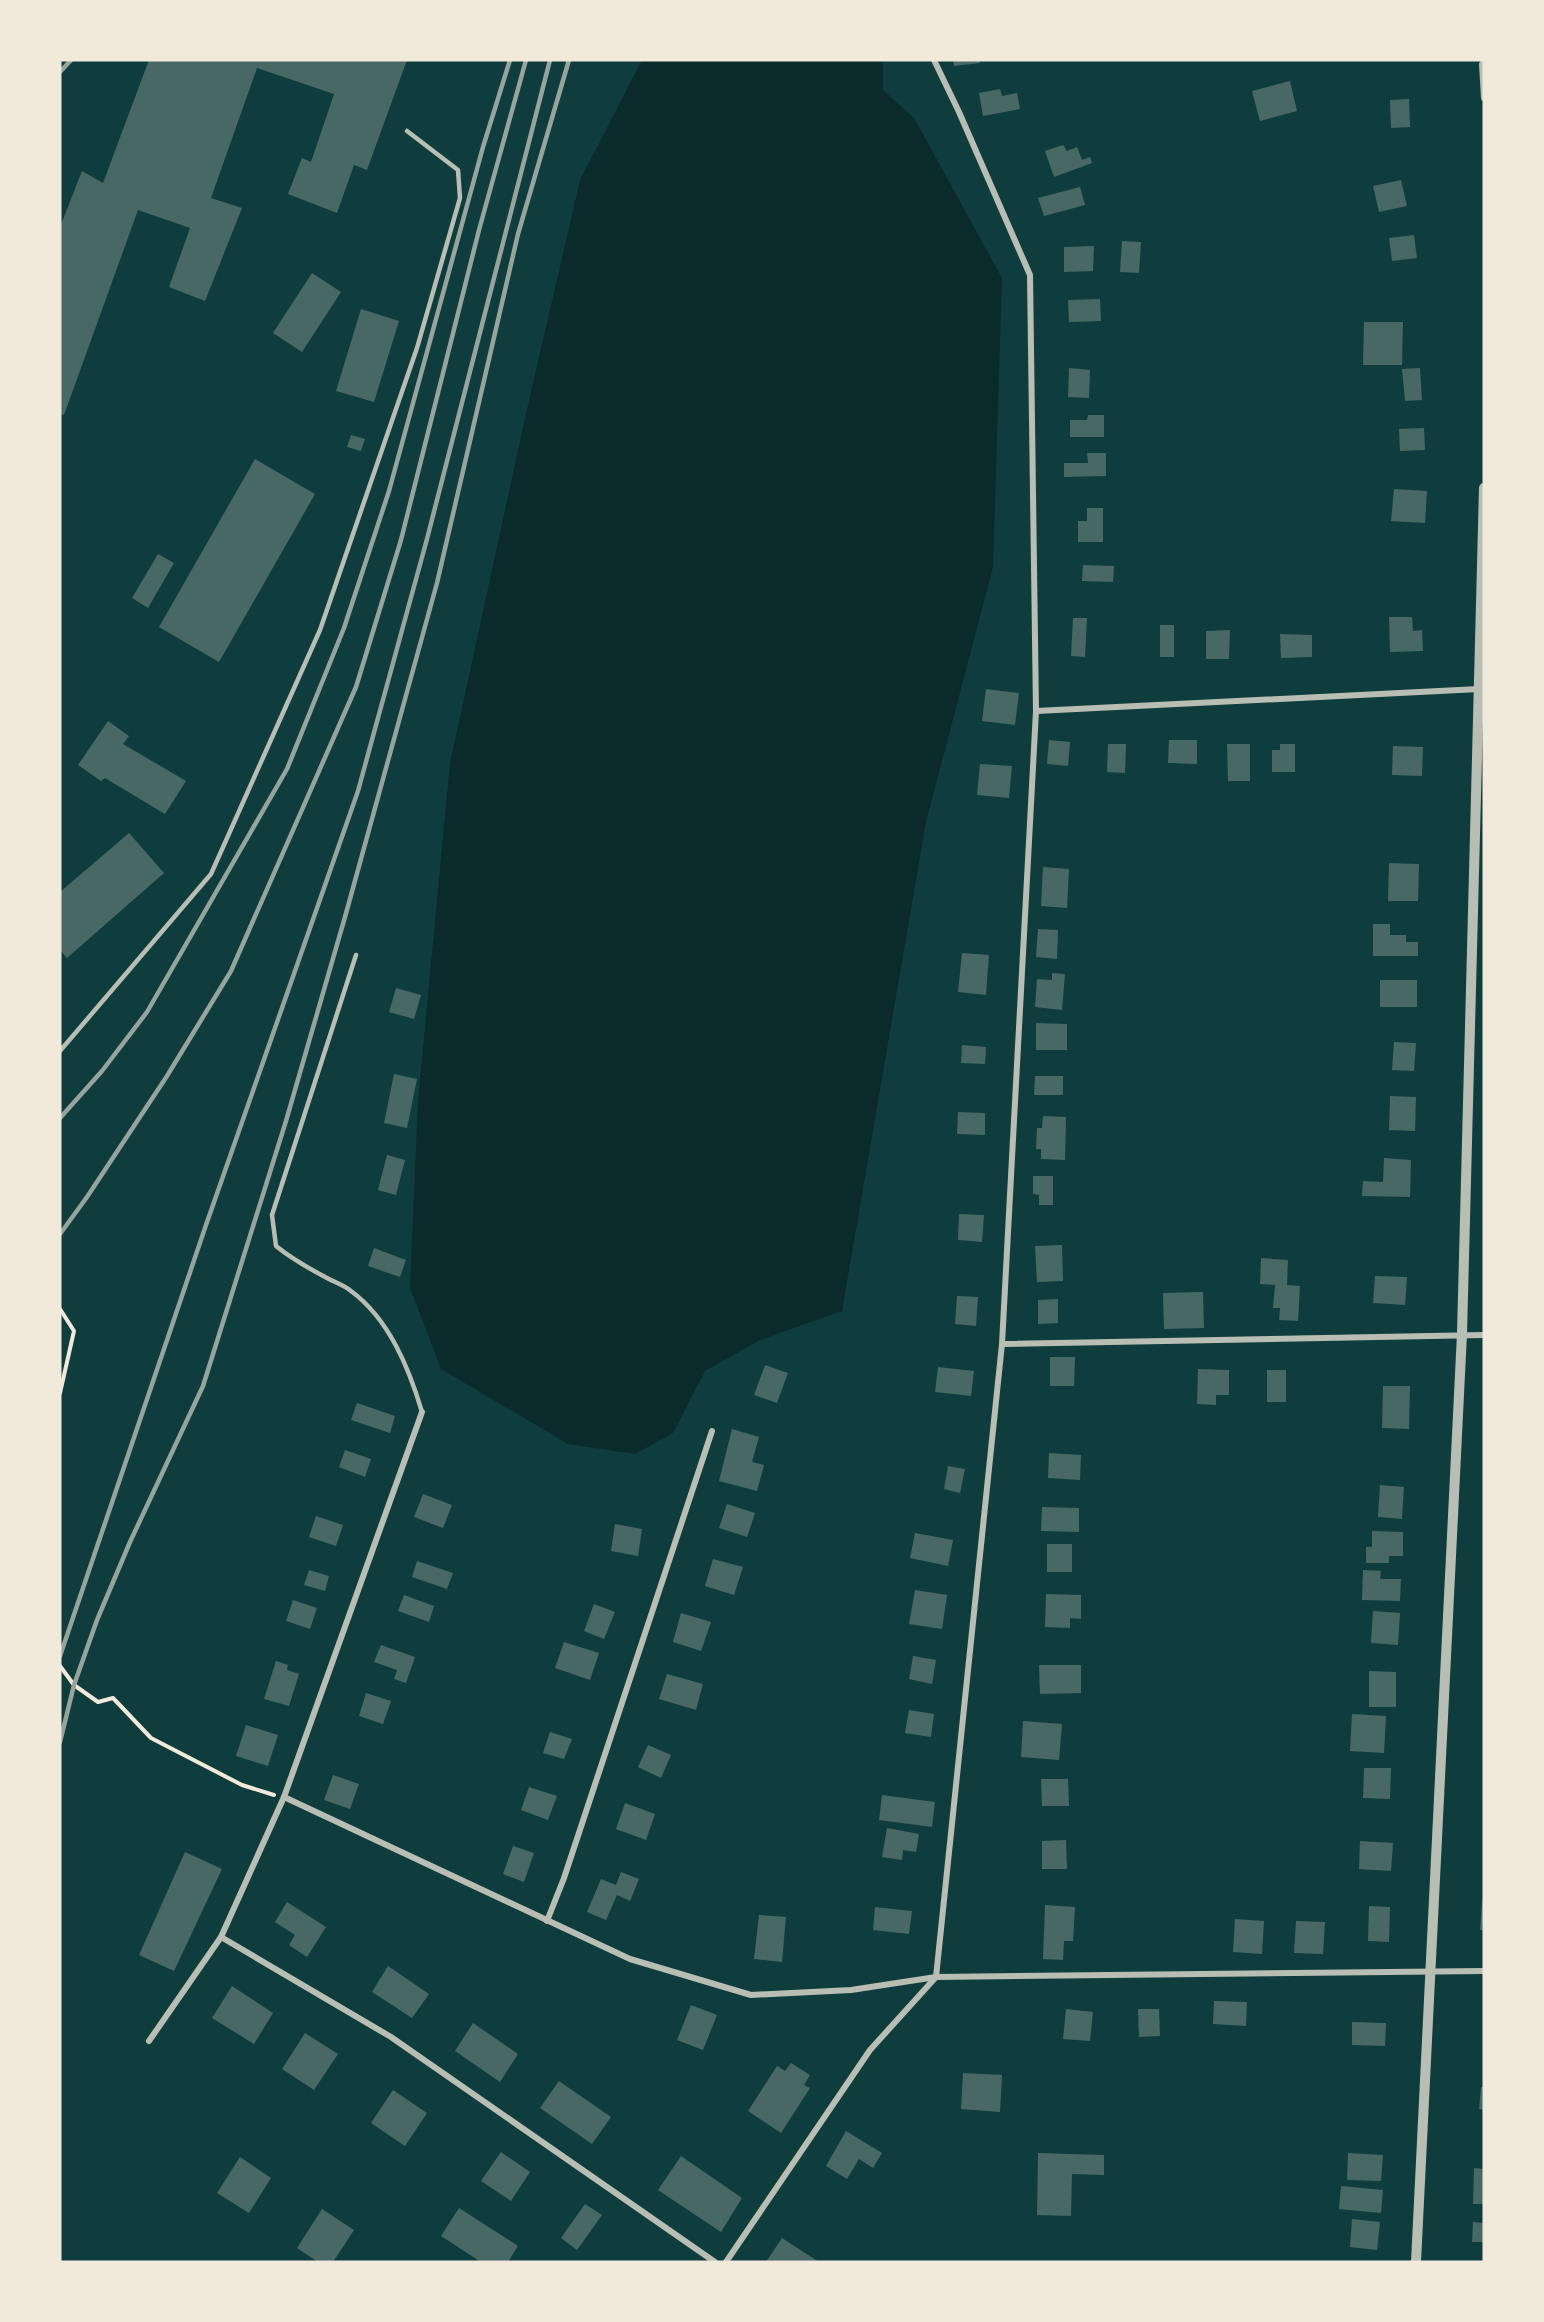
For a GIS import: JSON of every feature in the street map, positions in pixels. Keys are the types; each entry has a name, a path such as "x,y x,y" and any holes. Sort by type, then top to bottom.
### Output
{"street":[{"path":"726,2262 870,2050 936,1977 1002,1344 1036,711 1029,274 959,112 933,60"},
{"path":"1481,62 1484,98"},
{"path":"1416,2262 1462,1334 1482,689 1484,488"},
{"path":"1036,711 1482,689"},
{"path":"1002,1344 1484,1335"},
{"path":"149,2041 220,1937 284,1797 422,1412"},
{"path":"547,1922 564,1878 712,1431"},
{"path":"284,1797 630,1959 751,1995 851,1990 936,1977 1484,1971"},
{"path":"220,1937 391,2037 715,2262"}],"lane":[{"path":"60,1051 211,874 320,630 417,348 460,198 458,170 407,131"},
{"path":"356,955 272,1215 276,1246 292,1259 351,1291 374,1314 396,1345 422,1412"}],"path":[{"path":"60,1309 74,1331 60,1393"},
{"path":"60,1666 74,1685 98,1702 113,1698 151,1738 242,1785 284,1797"}],"water":[{"path":"642,60 883,60 883,90 914,118 1002,278 993,567 926,822 842,1311 760,1340 705,1371 673,1433 635,1454 568,1444 441,1369 410,1288 418,1101 450,763 527,409 580,180"}],"building":[{"path":"149,60 407,60 367,170 354,165 337,213 288,194 302,158 311,162 334,94 257,68 211,198 242,208 205,301 169,287 190,228 138,210 64,415 60,414 60,227 82,171 103,183"},
{"path":"953,60 980,60 980,63 954,66"},
{"path":"1290,81 1297,111 1260,121 1252,91"},
{"path":"1000,89 1002,96 1017,93 1020,109 983,116 979,93"},
{"path":"1409,99 1410,127 1391,128 1390,100"},
{"path":"1063,145 1067,151 1077,147 1082,160 1090,157 1092,163 1054,177 1045,151"},
{"path":"1401,180 1407,206 1379,212 1373,186"},
{"path":"1080,187 1085,205 1044,216 1038,198"},
{"path":"1414,235 1417,258 1392,261 1389,238"},
{"path":"1122,241 1141,242 1139,273 1120,272"},
{"path":"1094,246 1093,271 1064,272 1064,247"},
{"path":"312,273 341,292 302,352 273,333"},
{"path":"1100,299 1101,321 1069,322 1068,300"},
{"path":"361,309 399,321 374,402 336,391"},
{"path":"1364,322 1403,322 1402,365 1363,365"},
{"path":"1069,368 1090,370 1089,398 1068,397"},
{"path":"1420,368 1422,400 1405,401 1402,369"},
{"path":"1088,415 1104,415 1104,437 1070,437 1070,420 1087,420"},
{"path":"1424,428 1425,450 1400,451 1399,429"},
{"path":"351,435 365,439 361,451 347,447"},
{"path":"1087,453 1106,453 1106,476 1064,477 1064,463 1088,463"},
{"path":"255,459 315,494 219,662 159,627"},
{"path":"1394,489 1427,491 1425,523 1391,521"},
{"path":"1087,508 1103,508 1103,542 1078,542 1078,521 1087,521"},
{"path":"158,554 174,563 148,608 132,598"},
{"path":"1083,565 1114,566 1113,582 1082,581"},
{"path":"1389,617 1412,617 1413,631 1422,630 1423,651 1390,652"},
{"path":"1073,618 1087,618 1085,657 1071,656"},
{"path":"1160,625 1174,625 1174,657 1160,657"},
{"path":"1230,630 1229,659 1206,659 1206,631"},
{"path":"1280,634 1312,635 1312,657 1281,658"},
{"path":"986,689 1019,693 1015,725 982,721"},
{"path":"108,721 129,736 123,744 186,781 165,814 105,778 101,781 78,765"},
{"path":"1049,740 1070,742 1068,766 1047,764"},
{"path":"1169,740 1197,740 1197,764 1168,763"},
{"path":"1108,744 1126,744 1125,773 1107,772"},
{"path":"1227,744 1250,744 1250,781 1228,781"},
{"path":"1280,744 1295,744 1295,772 1272,772 1272,750 1280,750"},
{"path":"1393,746 1423,747 1422,776 1392,775"},
{"path":"980,764 1012,766 1009,798 977,795"},
{"path":"129,833 164,873 67,958 60,950 60,892"},
{"path":"1389,863 1419,864 1418,901 1388,901"},
{"path":"1043,867 1069,869 1067,908 1041,906"},
{"path":"1373,924 1390,924 1390,935 1406,935 1406,942 1418,942 1418,956 1373,956"},
{"path":"1038,929 1058,930 1057,959 1036,957"},
{"path":"962,953 989,955 986,995 958,992"},
{"path":"1052,973 1065,974 1062,1010 1035,1007 1037,979 1052,980"},
{"path":"1380,980 1417,980 1417,1007 1380,1007"},
{"path":"396,988 421,995 414,1019 389,1012"},
{"path":"1036,1023 1067,1024 1067,1050 1036,1050"},
{"path":"1394,1042 1416,1043 1414,1071 1392,1070"},
{"path":"962,1045 986,1047 985,1064 961,1063"},
{"path":"394,1074 417,1079 407,1128 384,1123"},
{"path":"1035,1076 1063,1076 1063,1095 1034,1095"},
{"path":"1390,1096 1416,1097 1415,1131 1389,1130"},
{"path":"958,1112 985,1113 985,1135 957,1134"},
{"path":"1043,1116 1066,1117 1065,1160 1041,1159 1041,1149 1036,1149 1037,1128 1042,1128"},
{"path":"387,1155 405,1160 396,1195 378,1190"},
{"path":"1384,1158 1411,1160 1410,1197 1362,1196 1363,1181 1383,1182"},
{"path":"1033,1176 1053,1176 1053,1205 1039,1205 1039,1195 1033,1194"},
{"path":"959,1214 984,1215 982,1242 958,1240"},
{"path":"1062,1245 1063,1281 1037,1282 1035,1246"},
{"path":"374,1248 406,1260 400,1277 368,1266"},
{"path":"1261,1258 1288,1260 1287,1285 1300,1286 1298,1321 1279,1320 1280,1308 1273,1308 1275,1285 1260,1284"},
{"path":"1375,1276 1407,1277 1405,1305 1373,1303"},
{"path":"1203,1292 1204,1328 1164,1329 1163,1293"},
{"path":"957,1296 978,1297 976,1326 955,1324"},
{"path":"1058,1299 1058,1323 1038,1324 1038,1300"},
{"path":"1050,1357 1075,1357 1074,1386 1050,1386"},
{"path":"765,1365 788,1373 777,1403 754,1395"},
{"path":"938,1367 974,1371 971,1396 935,1392"},
{"path":"1198,1369 1229,1370 1229,1395 1216,1395 1216,1405 1197,1404"},
{"path":"1267,1370 1286,1370 1286,1402 1267,1402"},
{"path":"1383,1386 1410,1386 1409,1429 1382,1428"},
{"path":"357,1403 395,1416 390,1433 351,1420"},
{"path":"732,1429 759,1437 752,1462 764,1465 757,1491 719,1481"},
{"path":"345,1450 371,1459 365,1477 339,1467"},
{"path":"1049,1453 1081,1455 1080,1480 1048,1478"},
{"path":"948,1466 965,1469 960,1493 944,1489"},
{"path":"1380,1485 1404,1487 1402,1519 1378,1517"},
{"path":"423,1494 452,1505 443,1528 414,1517"},
{"path":"727,1504 755,1513 747,1537 719,1528"},
{"path":"1042,1507 1079,1508 1079,1532 1041,1531"},
{"path":"316,1516 343,1525 336,1546 309,1537"},
{"path":"615,1524 642,1529 638,1556 611,1551"},
{"path":"1372,1531 1403,1532 1403,1556 1389,1556 1389,1563 1366,1563 1366,1547 1372,1547"},
{"path":"915,1533 953,1540 948,1566 910,1558"},
{"path":"1047,1544 1072,1544 1072,1572 1047,1572"},
{"path":"713,1559 743,1567 734,1595 705,1586"},
{"path":"417,1561 453,1573 447,1589 412,1577"},
{"path":"309,1570 329,1576 325,1591 304,1585"},
{"path":"1363,1570 1381,1571 1380,1579 1401,1579 1400,1601 1362,1600"},
{"path":"915,1590 947,1595 942,1629 909,1624"},
{"path":"1046,1594 1081,1595 1081,1619 1070,1618 1070,1628 1045,1627"},
{"path":"404,1595 434,1606 429,1622 398,1611"},
{"path":"293,1600 317,1608 310,1629 286,1621"},
{"path":"594,1604 615,1612 604,1639 584,1631"},
{"path":"1373,1611 1400,1613 1398,1645 1371,1643"},
{"path":"681,1613 711,1622 701,1651 673,1642"},
{"path":"564,1642 599,1653 590,1680 555,1668"},
{"path":"381,1645 415,1657 406,1683 394,1679 397,1670 374,1662"},
{"path":"913,1656 936,1660 932,1684 909,1679"},
{"path":"276,1661 288,1665 287,1670 299,1674 289,1706 264,1699"},
{"path":"1039,1665 1081,1665 1081,1693 1040,1694"},
{"path":"1369,1671 1396,1672 1396,1707 1369,1707"},
{"path":"667,1674 703,1684 696,1710 659,1699"},
{"path":"366,1693 391,1701 383,1724 359,1716"},
{"path":"909,1710 934,1714 931,1737 905,1733"},
{"path":"1352,1714 1386,1716 1384,1753 1350,1751"},
{"path":"1023,1721 1062,1724 1059,1760 1021,1757"},
{"path":"246,1725 278,1735 268,1766 236,1756"},
{"path":"550,1732 572,1739 564,1759 543,1753"},
{"path":"648,1745 671,1755 661,1778 638,1767"},
{"path":"1364,1768 1391,1768 1390,1799 1363,1798"},
{"path":"333,1775 359,1784 350,1809 324,1800"},
{"path":"1041,1779 1068,1779 1069,1806 1042,1806"},
{"path":"529,1787 557,1796 548,1820 521,1810"},
{"path":"882,1795 935,1802 932,1827 879,1820"},
{"path":"625,1803 655,1814 646,1840 616,1829"},
{"path":"887,1828 919,1834 916,1852 903,1850 902,1860 882,1857"},
{"path":"1066,1840 1067,1869 1042,1869 1042,1841"},
{"path":"1360,1841 1393,1843 1391,1871 1359,1869"},
{"path":"513,1846 534,1853 524,1882 503,1874"},
{"path":"185,1852 222,1869 174,1971 139,1955"},
{"path":"621,1872 639,1879 630,1901 617,1895 606,1920 587,1912 601,1879 616,1885"},
{"path":"1482,1900 1484,1900 1484,1930 1480,1930"},
{"path":"287,1902 326,1927 307,1957 289,1945 295,1935 275,1922"},
{"path":"1045,1905 1075,1907 1073,1941 1064,1941 1063,1960 1043,1959"},
{"path":"1369,1906 1390,1907 1389,1942 1368,1941"},
{"path":"875,1907 912,1911 909,1934 873,1930"},
{"path":"759,1915 786,1917 782,1962 754,1959"},
{"path":"1235,1919 1264,1921 1262,1954 1233,1952"},
{"path":"1296,1921 1325,1922 1323,1954 1294,1953"},
{"path":"388,1966 429,1994 412,2018 372,1992"},
{"path":"232,1986 273,2013 254,2044 212,2018"},
{"path":"1214,2001 1247,2002 1246,2026 1213,2024"},
{"path":"691,2005 717,2015 703,2050 677,2040"},
{"path":"1066,2009 1093,2012 1090,2041 1063,2039"},
{"path":"1138,2009 1159,2009 1160,2036 1139,2037"},
{"path":"1352,2022 1386,2023 1385,2046 1352,2045"},
{"path":"473,2023 518,2054 500,2082 455,2051"},
{"path":"305,2033 338,2054 314,2090 282,2069"},
{"path":"791,2063 810,2075 804,2085 810,2088 781,2133 748,2111 777,2066 785,2071"},
{"path":"963,2073 1002,2075 1000,2112 961,2109"},
{"path":"559,2081 611,2117 592,2144 540,2108"},
{"path":"1481,2087 1484,2087 1484,2110 1479,2109"},
{"path":"393,2090 427,2113 405,2146 371,2123"},
{"path":"846,2131 882,2153 873,2168 859,2159 847,2179 826,2166"},
{"path":"501,2152 530,2172 511,2201 481,2181"},
{"path":"1038,2153 1104,2155 1104,2175 1072,2174 1071,2216 1037,2215"},
{"path":"1348,2153 1383,2155 1381,2181 1347,2180"},
{"path":"681,2156 742,2198 721,2232 658,2190"},
{"path":"240,2157 271,2178 249,2213 217,2193"},
{"path":"1474,2168 1484,2169 1484,2204 1473,2204"},
{"path":"1341,2186 1383,2190 1381,2213 1339,2209"},
{"path":"585,2204 602,2215 577,2250 561,2238"},
{"path":"459,2208 518,2246 508,2262 481,2262 441,2236"},
{"path":"322,2209 354,2230 333,2262 318,2262 297,2248"},
{"path":"1352,2219 1380,2222 1377,2250 1350,2247"},
{"path":"1473,2222 1484,2223 1484,2242 1472,2242"},
{"path":"782,2238 819,2262 766,2262"}],"railway":[{"path":"60,72 71,60"},
{"path":"60,1118 102,1071 147,1012 287,769 344,628 389,491 483,147 510,60"},
{"path":"60,1234 167,1076 231,971 356,687 401,540 479,230 526,60"},
{"path":"60,1656 206,1225 358,791 427,539 550,60"},
{"path":"60,1742 74,1685 97,1620 130,1542 203,1386 286,1121 437,583 518,234 569,60"}]}
